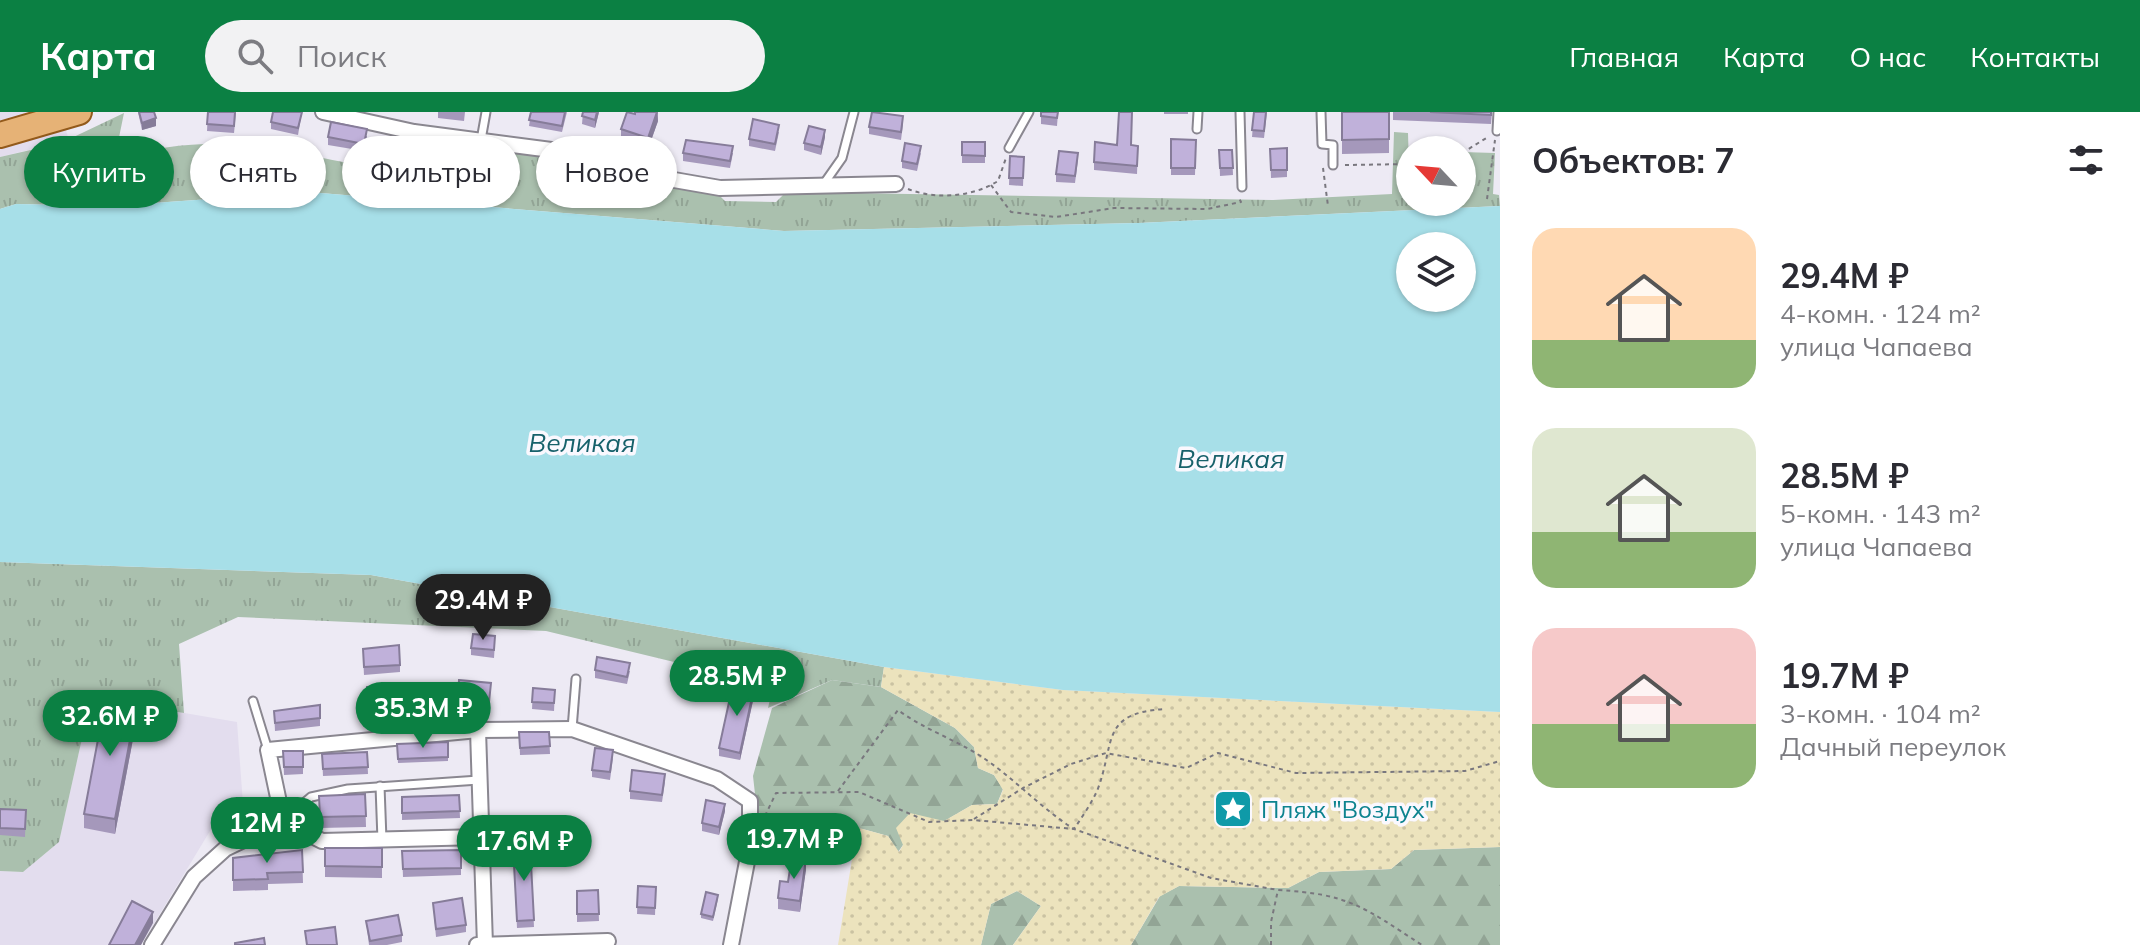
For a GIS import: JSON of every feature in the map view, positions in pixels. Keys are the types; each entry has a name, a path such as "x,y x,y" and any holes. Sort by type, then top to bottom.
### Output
{"main road":[{"path":"0,135 79,112"}],"street":[{"path":"323,112 414,132 448,136"},
{"path":"520,146 559,151 657,177 720,188 896,184"},
{"path":"283,821 268,750 478,730 572,729 717,779 750,801 750,846 731,945"},
{"path":"478,730 482,945 608,941"},
{"path":"283,821 322,841 481,837"},
{"path":"152,945 194,877 225,849 283,821"}],"lane":[{"path":"482,136 486,112"},
{"path":"821,186 842,158 854,112"},
{"path":"1009,148 1029,112"},
{"path":"1197,129 1198,112"},
{"path":"1240,112 1242,187"},
{"path":"1321,112 1322,144 1333,145 1333,165"},
{"path":"1497,131 1498,112"},
{"path":"572,729 576,679"},
{"path":"253,701 268,750"},
{"path":"283,821 311,797 348,789 479,780"},
{"path":"380,786 382,840"}],"path":[{"path":"1476,144 1497,131"},
{"path":"1487,199 1488,174 1497,131"},
{"path":"896,184 921,194 966,194 998,181 1009,148"},
{"path":"1328,206 1323,167 1396,164"},
{"path":"991,185 1011,212 1056,217 1114,208 1216,208 1241,202 1237,192 1242,187"},
{"path":"1074,829 1097,790 1106,753 1118,725 1137,711 1165,709"},
{"path":"836,792 898,710 941,738 983,757 1051,815 1074,829 1211,878 1278,890 1325,893 1366,907 1422,945"},
{"path":"973,820 1023,788 1071,764 1106,753 1186,768 1218,753 1296,773 1465,771 1500,761"},
{"path":"763,819 776,793 859,792 929,822 973,820 1074,829"},
{"path":"1271,945 1271,922 1278,890"}],"shaded area":[{"path":"0,112 60,112 68,136 24,136 24,151 0,157"},
{"path":"91,697 237,722 244,818 213,826 141,945 0,945 0,871 23,872 59,842"}],"green space":[{"path":"124,113 119,136 76,136"},
{"path":"1394,132 1408,133 1408,136 1396,136 1396,211 1139,223 784,231 503,208 520,208 520,153 536,156 536,208 677,208 677,183 715,191 725,201 776,202 786,192 1273,200 1392,194"},
{"path":"190,145 190,200 174,202 174,147"},
{"path":"24,151 24,204 0,209 0,157"},
{"path":"1476,152 1495,153 1493,194 1499,195 1500,206 1476,207"},
{"path":"326,159 342,162 342,195 326,193"},
{"path":"0,562 371,575 884,667 881,687 832,680 768,708 773,686 546,631 238,617 179,644 184,713 91,698 59,842 23,872 0,871"},
{"path":"832,680 881,687 955,728 974,747 978,768 994,775 1003,789 997,804 972,805 903,845 898,852 888,836 841,823 817,831 757,812 753,776 772,708"},
{"path":"1500,847 1500,945 1131,945 1160,896 1179,886 1288,888 1319,872 1391,869 1414,850"},
{"path":"1017,891 1041,906 1013,945 981,945 991,904"}],"sand":[{"name":"Пляж \"Воздух\"","path":"884,667 1063,690 1500,712 1500,847 1414,850 1391,869 1319,872 1288,888 1179,886 1159,897 1131,945 1013,945 1041,906 1017,891 991,904 981,945 838,945 854,847 816,835 817,831 841,823 888,836 899,852 903,845 896,828 910,813 944,821 972,805 997,804 1003,790 994,775 978,768 974,747 955,728 881,687"}],"water":[{"name":"Великая","path":"326,193 342,195 342,208 503,208 784,231 1139,223 1396,211 1396,216 1476,216 1476,207 1500,206 1500,712 1063,690 884,667 371,575 0,562 0,209 24,204 24,208 174,208 174,202 190,200 190,208 326,208"}],"building":[{"path":"139,112 154,112 156,118 142,123"},
{"path":"208,112 235,112 234,126 207,124"},
{"path":"273,112 302,112 298,128 271,122"},
{"path":"531,112 565,112 562,126 529,120"},
{"path":"583,112 597,112 595,120 582,116"},
{"path":"627,112 657,112 649,136 621,129"},
{"path":"872,112 903,116 901,132 869,127"},
{"path":"1041,112 1058,112 1057,118 1041,116"},
{"path":"1119,112 1132,112 1131,145 1138,146 1137,166 1094,162 1095,142 1117,145"},
{"path":"1254,112 1266,112 1264,131 1252,130"},
{"path":"1342,112 1389,112 1389,139 1342,140"},
{"path":"1430,112 1491,112 1491,115"},
{"path":"753,119 779,125 775,144 749,139"},
{"path":"331,122 367,129 366,136 342,136 342,140 328,137"},
{"path":"809,126 825,130 821,147 804,143"},
{"path":"1171,139 1196,140 1195,168 1171,168"},
{"path":"686,140 733,146 730,161 683,153"},
{"path":"962,142 985,142 985,156 962,155"},
{"path":"905,143 921,146 917,164 902,161"},
{"path":"1287,148 1287,170 1271,170 1270,149"},
{"path":"1219,150 1232,150 1233,168 1220,168"},
{"path":"1059,151 1078,153 1075,176 1056,174"},
{"path":"1010,156 1024,157 1023,178 1009,178"},
{"path":"473,634 495,636 494,650 471,648"},
{"path":"399,645 400,665 364,667 363,649"},
{"path":"597,657 630,663 627,677 595,670"},
{"path":"459,680 491,683 489,702 458,699"},
{"path":"733,684 754,688 740,753 719,748"},
{"path":"409,686 410,704 367,705 367,687"},
{"path":"533,688 555,690 554,703 532,702"},
{"path":"106,697 137,703 115,819 84,814"},
{"path":"320,705 320,718 275,723 274,711"},
{"path":"519,732 549,732 550,746 520,748"},
{"path":"448,742 448,757 398,759 397,744"},
{"path":"595,748 613,750 610,772 592,770"},
{"path":"283,751 303,751 303,767 284,767"},
{"path":"367,752 368,767 323,769 322,754"},
{"path":"632,770 665,774 662,795 630,791"},
{"path":"365,794 366,816 320,817 319,796"},
{"path":"459,795 460,811 402,813 402,797"},
{"path":"706,800 725,804 719,827 702,823"},
{"path":"0,809 26,810 25,829 0,828"},
{"path":"530,845 534,920 517,921 513,846"},
{"path":"325,848 382,848 382,867 325,866"},
{"path":"302,850 303,872 267,873 268,879 233,880 233,858"},
{"path":"461,850 461,868 403,869 402,851"},
{"path":"792,856 806,858 800,901 778,898 780,881 788,882"},
{"path":"638,886 656,887 655,908 637,907"},
{"path":"598,890 599,914 577,914 577,891"},
{"path":"706,892 718,895 713,917 701,914"},
{"path":"462,898 466,925 436,929 433,903"},
{"path":"132,901 153,912 135,945 109,945"},
{"path":"398,915 402,935 370,941 366,921"},
{"path":"335,927 337,945 307,945 305,931"},
{"path":"264,938 265,945 235,945 235,943"}],"place":[{"name":"Пляж \"Воздух\"","path":"1233,809"}]}
